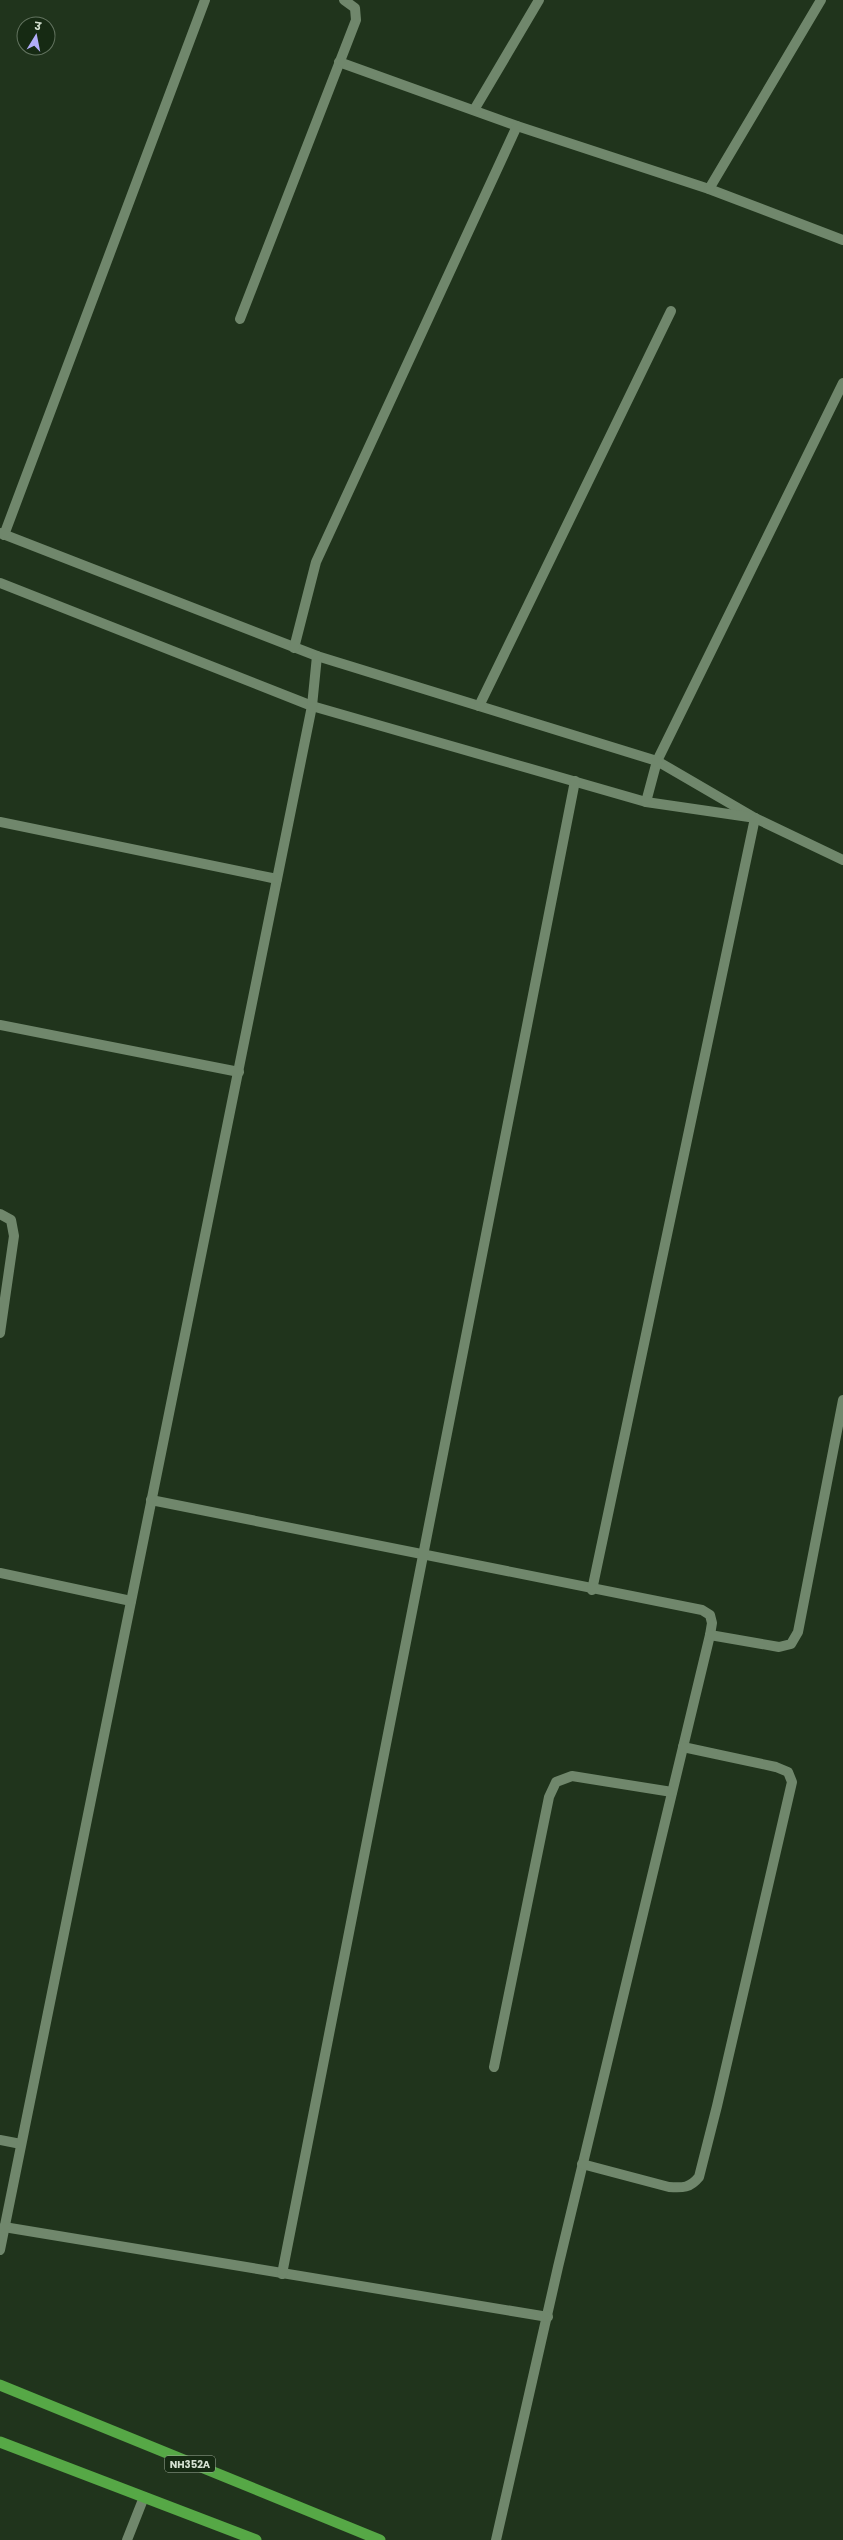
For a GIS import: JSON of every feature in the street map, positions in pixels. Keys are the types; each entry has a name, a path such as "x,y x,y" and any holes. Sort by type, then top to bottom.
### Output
{"highway":[{"name":"NH352A","path":"0,2385 380,2540"},
{"path":"0,2442 256,2540"}],"street":[{"path":"205,0 2,534 317,656 657,761 755,818 842,857"},
{"path":"240,319 356,20 355,8 344,0"},
{"path":"474,110 539,0"},
{"path":"709,189 820,0"},
{"path":"339,62 517,126 709,189 843,240"},
{"path":"294,648 316,562 517,126"},
{"path":"479,706 671,311"},
{"path":"646,802 657,761 843,383"},
{"path":"0,583 312,706 646,802 755,818"},
{"path":"0,2250 312,706 317,656"},
{"path":"282,2274 575,781"},
{"path":"592,1590 755,818"},
{"path":"0,822 277,879"},
{"path":"0,1025 239,1072"},
{"path":"0,1214 11,1220 14,1236 0,1333"},
{"path":"710,1635 778,1647 791,1644 798,1632 843,1400"},
{"path":"151,1500 592,1590 702,1610 710,1615 712,1623 710,1635 582,2164 496,2540"},
{"path":"0,1573 131,1600"},
{"path":"582,2164 669,2187 683,2188 692,2185 699,2177 717,2106 792,1782 788,1772 776,1767 683,1747"},
{"path":"494,2067 549,1797 556,1782 572,1776 672,1792"},
{"path":"0,2140 21,2144"},
{"path":"4,2227 548,2317"},
{"path":"127,2540 144,2497"}]}
